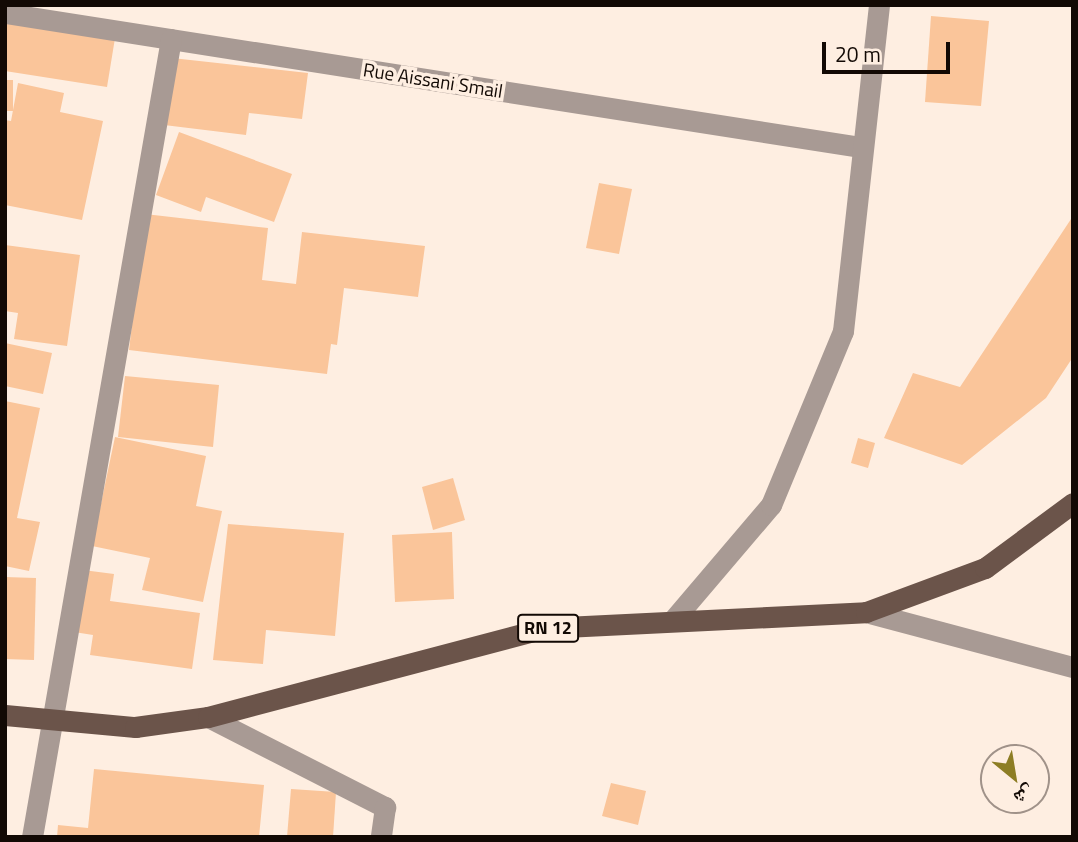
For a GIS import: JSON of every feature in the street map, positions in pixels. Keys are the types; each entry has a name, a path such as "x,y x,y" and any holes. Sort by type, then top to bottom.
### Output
{"main road":[{"name":"RN 12","path":"5,715 135,727 208,717 544,628 673,620 787,619 866,612 985,568 1073,503"}],"street":[{"path":"673,620 771,505 843,331 860,147 879,5"},
{"name":"Rue Aissani Smail","path":"5,13 860,147"},
{"path":"32,837 49,720 98,475 171,39"},
{"path":"866,612 1073,667"},
{"path":"208,717 385,807 381,837"}],"building":[{"path":"5,15 116,32 107,87 5,71"},
{"path":"931,16 989,21 981,106 925,102"},
{"path":"172,58 308,73 302,119 249,113 246,135 164,125"},
{"path":"5,80 13,80 13,111 5,111"},
{"path":"18,83 64,93 60,112 103,121 82,220 5,205 5,120 11,121"},
{"path":"179,132 292,174 274,222 206,197 201,212 156,195"},
{"path":"599,183 632,189 619,254 586,248"},
{"path":"145,214 268,228 262,280 296,284 302,232 425,246 418,297 344,288 337,345 331,344 327,374 129,350"},
{"path":"1073,216 1073,357 1046,398 962,465 884,438 913,373 960,387"},
{"path":"5,245 80,255 67,346 14,339 18,313 5,311"},
{"path":"5,343 52,353 43,394 5,386"},
{"path":"125,376 219,385 213,447 118,437"},
{"path":"5,401 40,408 17,518 40,522 29,571 5,566"},
{"path":"115,437 206,456 196,506 222,511 203,602 142,590 150,558 92,546"},
{"path":"858,438 875,443 868,468 851,463"},
{"path":"453,478 465,520 433,530 422,487"},
{"path":"228,524 344,533 335,636 266,630 263,664 213,660"},
{"path":"452,532 454,599 395,602 392,535"},
{"path":"83,570 114,574 110,601 200,613 192,669 90,655 93,635 74,632"},
{"path":"5,577 36,578 34,660 5,659"},
{"path":"94,769 264,785 259,837 57,837 58,825 88,828"},
{"path":"611,783 646,791 638,825 602,816"},
{"path":"291,789 336,792 333,837 287,837"}]}
